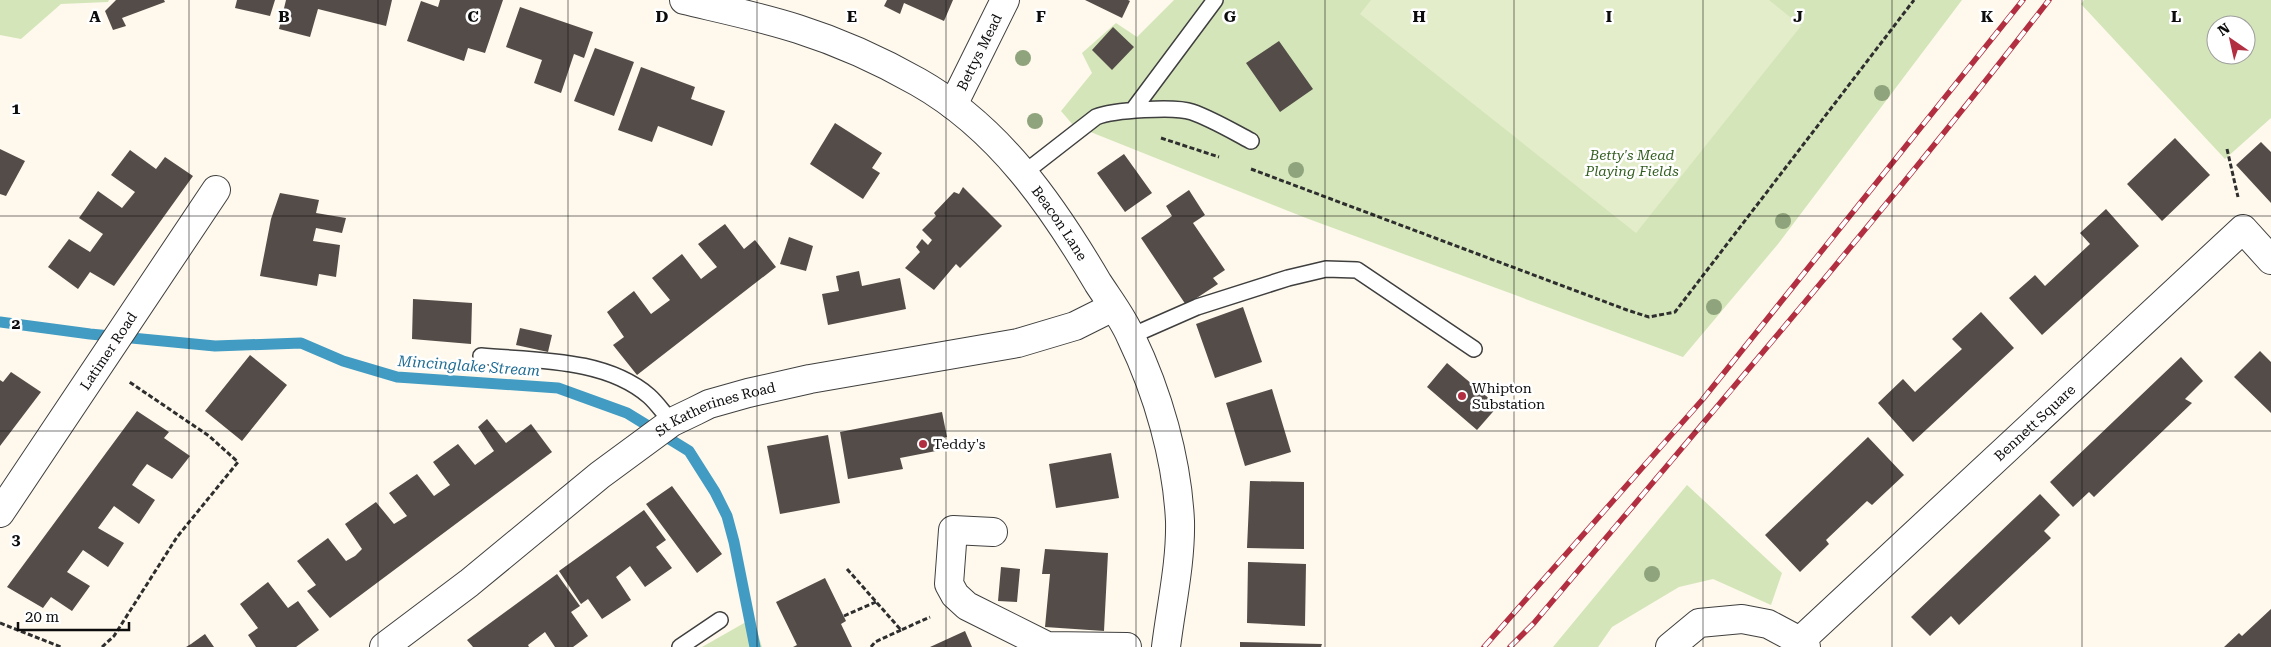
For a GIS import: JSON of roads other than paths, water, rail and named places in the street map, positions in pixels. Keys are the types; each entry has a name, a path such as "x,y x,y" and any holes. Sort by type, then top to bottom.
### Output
{"street":[{"name":"Beacon Lane","path":"684,0 798,29 870,58 919,82 953,105 989,136 1024,173 1052,208 1076,244 1131,336 1164,429 1174,474 1180,521 1178,556 1166,647"},
{"name":"Bettys Mead","path":"953,105 1005,0"},
{"name":"Latimer Road","path":"0,513 216,190"},
{"name":"Bennett Square","path":"1803,644 2243,229 2271,260"},
{"name":"St Katherines Road","path":"384,647 469,583 600,475 669,424 709,404 810,379 1018,343 1075,326 1113,307"},
{"path":"993,532 953,530 950,584 955,595 967,606 1047,646 1127,647"},
{"path":"1670,647 1699,623 1742,619 1768,624 1803,644"}],"lane":[{"path":"1133,110 1215,0"},
{"path":"1024,173 1096,118 1106,113 1133,110 1190,111 1251,141"},
{"path":"1131,336 1197,307 1288,278 1326,269 1357,270 1474,349"},
{"path":"481,356 587,366 623,380 649,396 669,424"},
{"path":"680,647 720,620"}],"waterway":[{"name":"Mincinglake Stream","path":"0,322 90,334 215,346 301,343 343,361 397,377 558,388 627,413 689,451 715,492 727,516 734,542 755,647"}],"railway":[{"path":"1484,647 1703,399 2023,0"},
{"path":"1510,647 1534,623 1795,314 2049,0"}],"place":[{"name":"Whipton Substation","path":"1462,396"},
{"name":"Teddy's","path":"923,444"}],"park label":[{"name":"Betty's Mead Playing Fields","path":"1632,164"}]}
